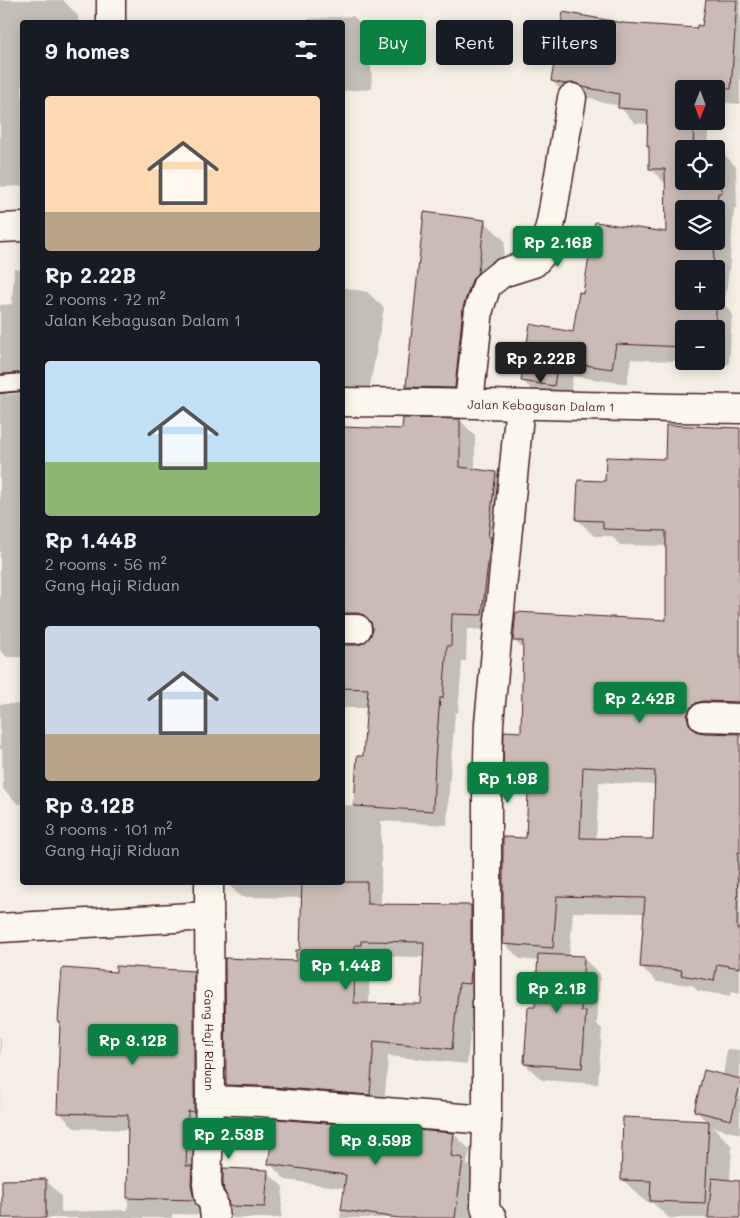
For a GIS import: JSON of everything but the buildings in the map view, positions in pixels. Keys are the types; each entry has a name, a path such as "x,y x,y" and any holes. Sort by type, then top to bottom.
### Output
{"street":[{"path":"111,0 111,20"},
{"path":"469,403 479,309 487,286 502,272 534,263 543,253 572,98"},
{"path":"0,228 20,227"},
{"name":"Jalan Kebagusan Dalam 1","path":"345,402 740,409"},
{"path":"492,1218 487,1214 486,1206 487,797 489,723 520,405"},
{"path":"703,718 740,718"},
{"name":"Gang Haji Riduan","path":"209,885 210,1100 260,1102 487,1120"},
{"path":"0,928 209,916"},
{"path":"210,1100 207,1184 209,1197 213,1202 215,1218"}],"lane":[{"path":"0,384 20,382"}]}
